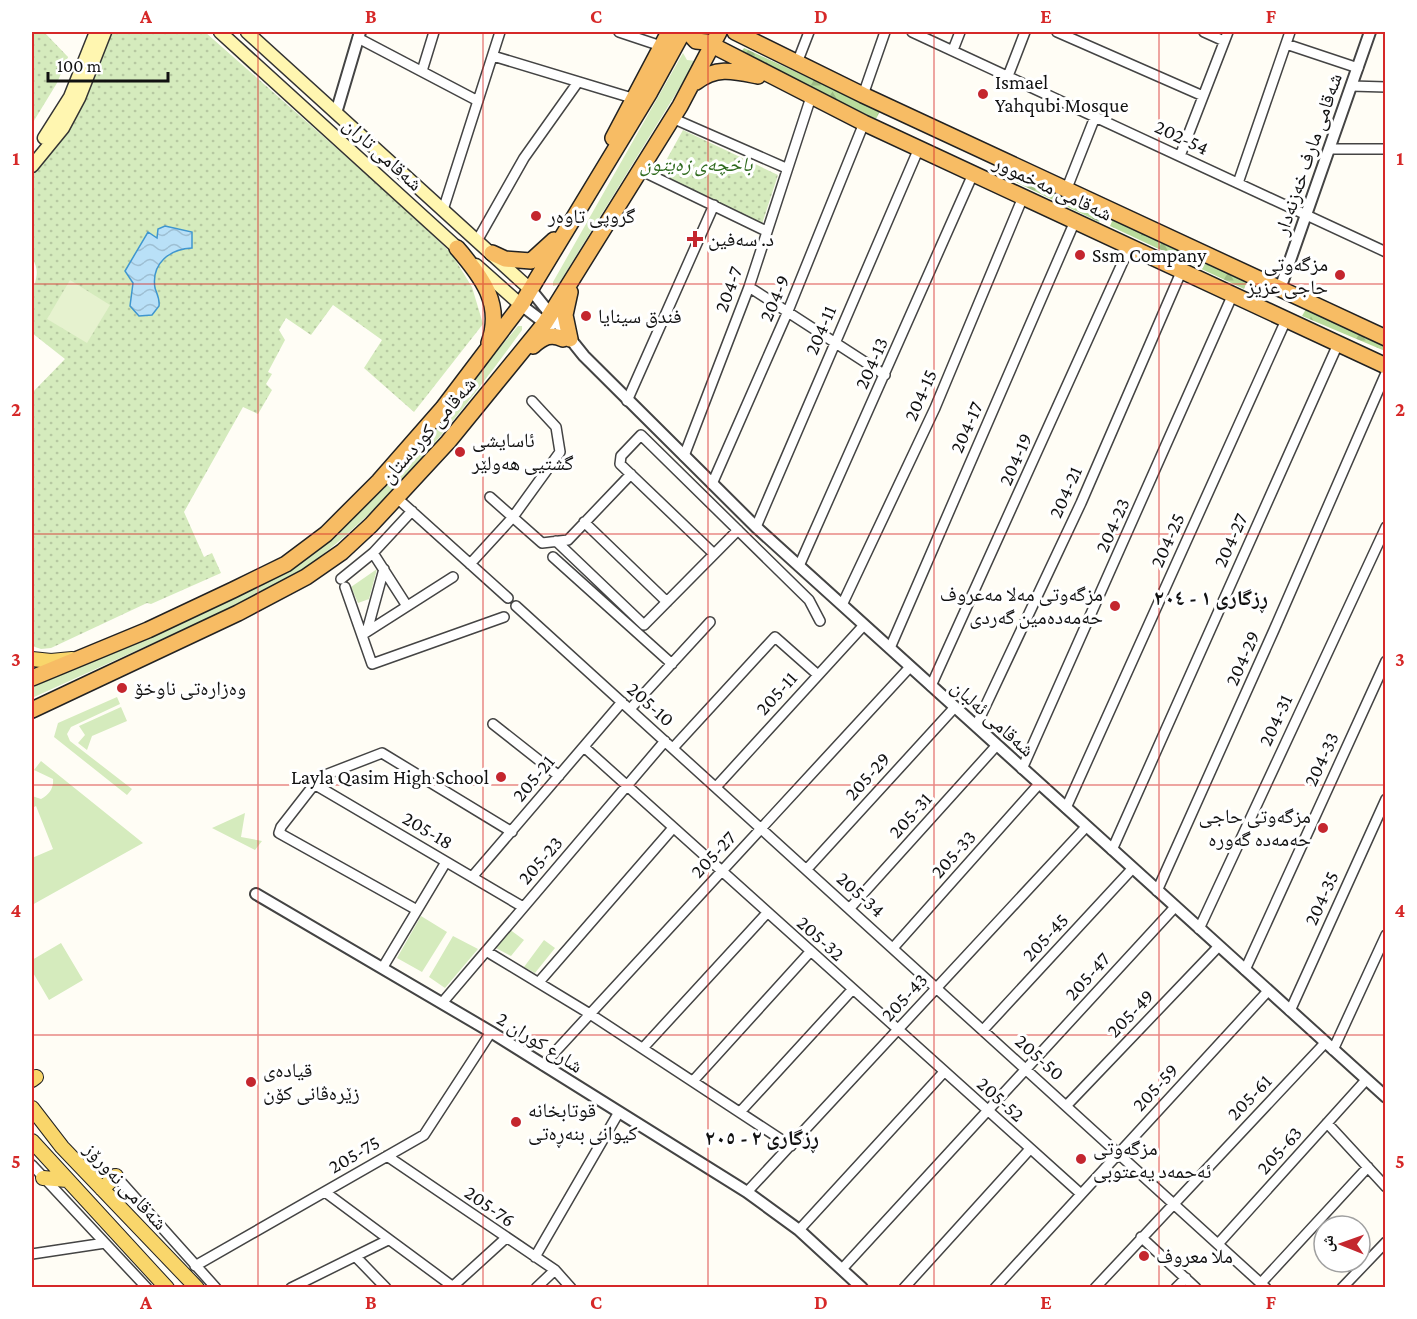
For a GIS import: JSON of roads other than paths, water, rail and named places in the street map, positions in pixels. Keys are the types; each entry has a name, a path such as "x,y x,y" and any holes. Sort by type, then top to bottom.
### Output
{"highway":[{"name":"شەقامی کوردستان","path":"603,169 614,133 669,32"},
{"name":"شەقامی کوردستان","path":"32,678 86,657 286,564 319,540 379,481 443,408 521,305 683,32"},
{"name":"شەقامی مەخموور","path":"688,32 696,41 714,37 775,79 864,123 1386,366"},
{"name":"شەقامی مەخموور","path":"735,32 863,95 1386,338"},
{"path":"750,32 771,50"},
{"name":"شەقامی کوردستان","path":"32,710 238,613 306,577 342,552 397,498 513,364 548,318 692,86 714,37"},
{"path":"692,86 711,72 722,70 775,79"},
{"path":"896,138 888,131 888,120 896,113 906,114"},
{"path":"492,253 505,259 531,261 572,221"},
{"path":"457,248 484,281 493,304 494,330 481,360"},
{"path":"513,364 544,337 566,339 566,309 573,280 580,268"}],"main road":[{"path":"32,154 52,129 70,97 96,32"},
{"path":"32,166 68,118 79,98 105,32"},
{"name":"شەقامی تاران","path":"220,32 521,305"},
{"name":"شەقامی تاران","path":"247,32 531,290"},
{"path":"370,169 382,155"},
{"path":"32,659 51,661 86,657"},
{"name":"شەقامی نەورۆز","path":"32,1108 62,1147 197,1287"},
{"name":"شەقامی نەورۆز","path":"32,1141 126,1244 155,1281 167,1287"},
{"path":"102,1189 114,1174"},
{"path":"43,1178 67,1180"},
{"path":"126,1244 140,1230"}],"street":[{"path":"422,71 434,32"},
{"path":"443,210 500,32"},
{"path":"619,32 661,46"},
{"path":"651,32 661,46"},
{"path":"797,63 809,32"},
{"path":"863,95 885,32"},
{"name":"202-54","path":"912,32 1386,252"},
{"path":"952,50 960,32"},
{"path":"1008,76 1025,32"},
{"path":"1057,32 1203,96"},
{"path":"1180,156 1226,36 1204,32"},
{"path":"1238,183 1290,32"},
{"name":"شەقامی مارف خەزنەدار","path":"1280,289 1370,32"},
{"path":"336,113 359,35 478,101"},
{"path":"1286,44 1358,68"},
{"path":"493,56 632,98"},
{"path":"477,241 524,158 578,82"},
{"path":"1351,87 1386,87"},
{"name":"204-7","path":"684,456 749,286 811,97"},
{"path":"1067,188 1095,117"},
{"path":"672,118 786,168"},
{"name":"204-9","path":"712,484 788,311 864,123"},
{"name":"204-11","path":"756,527 919,148"},
{"path":"1329,149 1386,149"},
{"path":"640,170 766,231"},
{"name":"204-13","path":"799,566 974,174"},
{"name":"204-15","path":"842,605 935,408 1023,197"},
{"path":"627,401 714,205"},
{"name":"204-17","path":"890,648 1076,221"},
{"name":"204-19","path":"931,686 1130,246"},
{"name":"204-21","path":"976,726 1081,503 1182,270"},
{"path":"749,286 885,375"},
{"name":"شەقامی ئەلبان","path":"531,290 548,318 566,339 756,527 1329,1047 1366,1080 1384,1091"},
{"name":"204-23","path":"1022,769 1233,294"},
{"name":"شەقامی ئەلبان","path":"521,305 548,318"},
{"name":"204-25","path":"1066,808 1286,320"},
{"name":"204-27","path":"1112,850 1338,344"},
{"name":"204-29","path":"1157,891 1386,373"},
{"path":"470,564 513,517 560,452 557,429 532,401"},
{"path":"714,554 621,464 621,456 640,435 809,600 820,621"},
{"path":"490,497 542,543 568,540 631,474"},
{"path":"397,498 508,598"},
{"path":"411,511 343,583 365,633 372,664 504,617"},
{"path":"584,522 667,602"},
{"name":"204-31","path":"1199,929 1386,527"},
{"path":"556,541 644,625 738,530"},
{"path":"373,553 407,606"},
{"path":"553,557 672,664"},
{"path":"365,633 384,569"},
{"path":"365,633 453,577"},
{"name":"205-10","path":"516,606 761,828"},
{"path":"630,710 710,622"},
{"name":"205-11","path":"716,787 864,625"},
{"name":"205-23","path":"442,1003 627,786 775,638 818,675"},
{"name":"204-33","path":"1245,970 1386,661"},
{"name":"205-27","path":"543,1065 910,667"},
{"name":"205-21","path":"472,877 622,702"},
{"name":"205-29","path":"807,869 955,707"},
{"path":"493,724 559,776"},
{"name":"205-31","path":"850,908 997,746"},
{"name":"205-32","path":"584,747 897,1031"},
{"path":"417,910 281,835 280,827 320,777 375,754 390,757 512,832"},
{"name":"205-18","path":"314,784 523,907"},
{"name":"205-33","path":"893,948 1039,784"},
{"name":"204-35","path":"1290,1011 1386,799"},
{"name":"205-43","path":"747,1192 1086,827"},
{"path":"539,982 673,828"},
{"name":"205-34","path":"761,828 937,988"},
{"path":"383,967 446,862"},
{"name":"205-45","path":"984,1029 1132,868"},
{"name":"شارع كوران 2","path":"256,894 491,1032 747,1192 799,1230 862,1287"},
{"name":"205-47","path":"842,1269 1175,907"},
{"path":"643,1048 767,913"},
{"name":"205-61","path":"1095,1287 1173,1202 1329,1047 1386,935"},
{"name":"205-49","path":"1067,1105 1219,946"},
{"path":"486,951 590,1014 791,1146"},
{"path":"693,1081 810,952"},
{"name":"205-50","path":"937,988 1264,1285"},
{"path":"740,1112 852,990"},
{"name":"205-59","path":"995,1287 1268,991"},
{"name":"205-52","path":"897,1031 1081,1194"},
{"name":"205-75","path":"195,1266 424,1135 491,1032"},
{"path":"799,1230 944,1072"},
{"name":"205-63","path":"1218,1244 1366,1080"},
{"path":"535,1257 619,1112"},
{"path":"1327,1123 1386,1186"},
{"path":"904,1287 1030,1149"},
{"name":"205-76","path":"387,1156 555,1270 571,1287"},
{"path":"32,1165 147,1287"},
{"path":"1264,1285 1368,1167"},
{"path":"114,1174 216,1287"},
{"path":"325,1192 452,1287 506,1238"},
{"path":"1142,1237 1196,1287"},
{"path":"291,1287 307,1284 388,1240"},
{"path":"1342,1287 1386,1242"},
{"path":"32,1254 105,1243"},
{"path":"356,1257 386,1287"},
{"path":"536,1287 555,1270"},
{"path":"1176,1287 1185,1278"}],"water":[{"path":"165,226 192,232 192,248 176,251 159,265 156,271 155,288 159,306 152,315 139,316 130,306 133,283 125,271 148,232 157,238 158,229"}],"place":[{"name":"Ismael Yahqubi Mosque","path":"983,94"},
{"name":"گروپی تاوەر","path":"536,216"},
{"name":"د. سەفین","path":"695,239"},
{"name":"Ssm Company","path":"1080,255"},
{"name":"مزگەوتی حاجی عزیز","path":"1340,275"},
{"name":"فندق سينايا","path":"586,316"},
{"name":"ئاسایشی گشتیی هەولێر","path":"460,452"},
{"name":"مزگەوتی مەلا مەعروف حەمەدەمین گەردی","path":"1115,606"},
{"name":"وەزارەتی ناوخۆ","path":"122,688"},
{"name":"Layla Qasim High School","path":"501,777"},
{"name":"مزگه‌وتی حاجی حه‌مه‌ده‌ گه‌وره","path":"1323,828"},
{"name":"قیادەی زێرەڤانی کۆن","path":"251,1082"},
{"name":"قوتابخانە کیوانی بنەڕەتی","path":"516,1122"},
{"name":"مزگەوتی ئەحمەد یەعتوبی","path":"1081,1159"},
{"name":"ملا معروف","path":"1144,1256"}],"district":[{"name":"ڕزگاری ١ - ٢٠٤","path":"1211,598"},
{"name":"ڕزگاری ٢ - ٢٠٥","path":"762,1138"}],"park label":[{"name":"باخچەی زەیتون","path":"696,164"}]}
